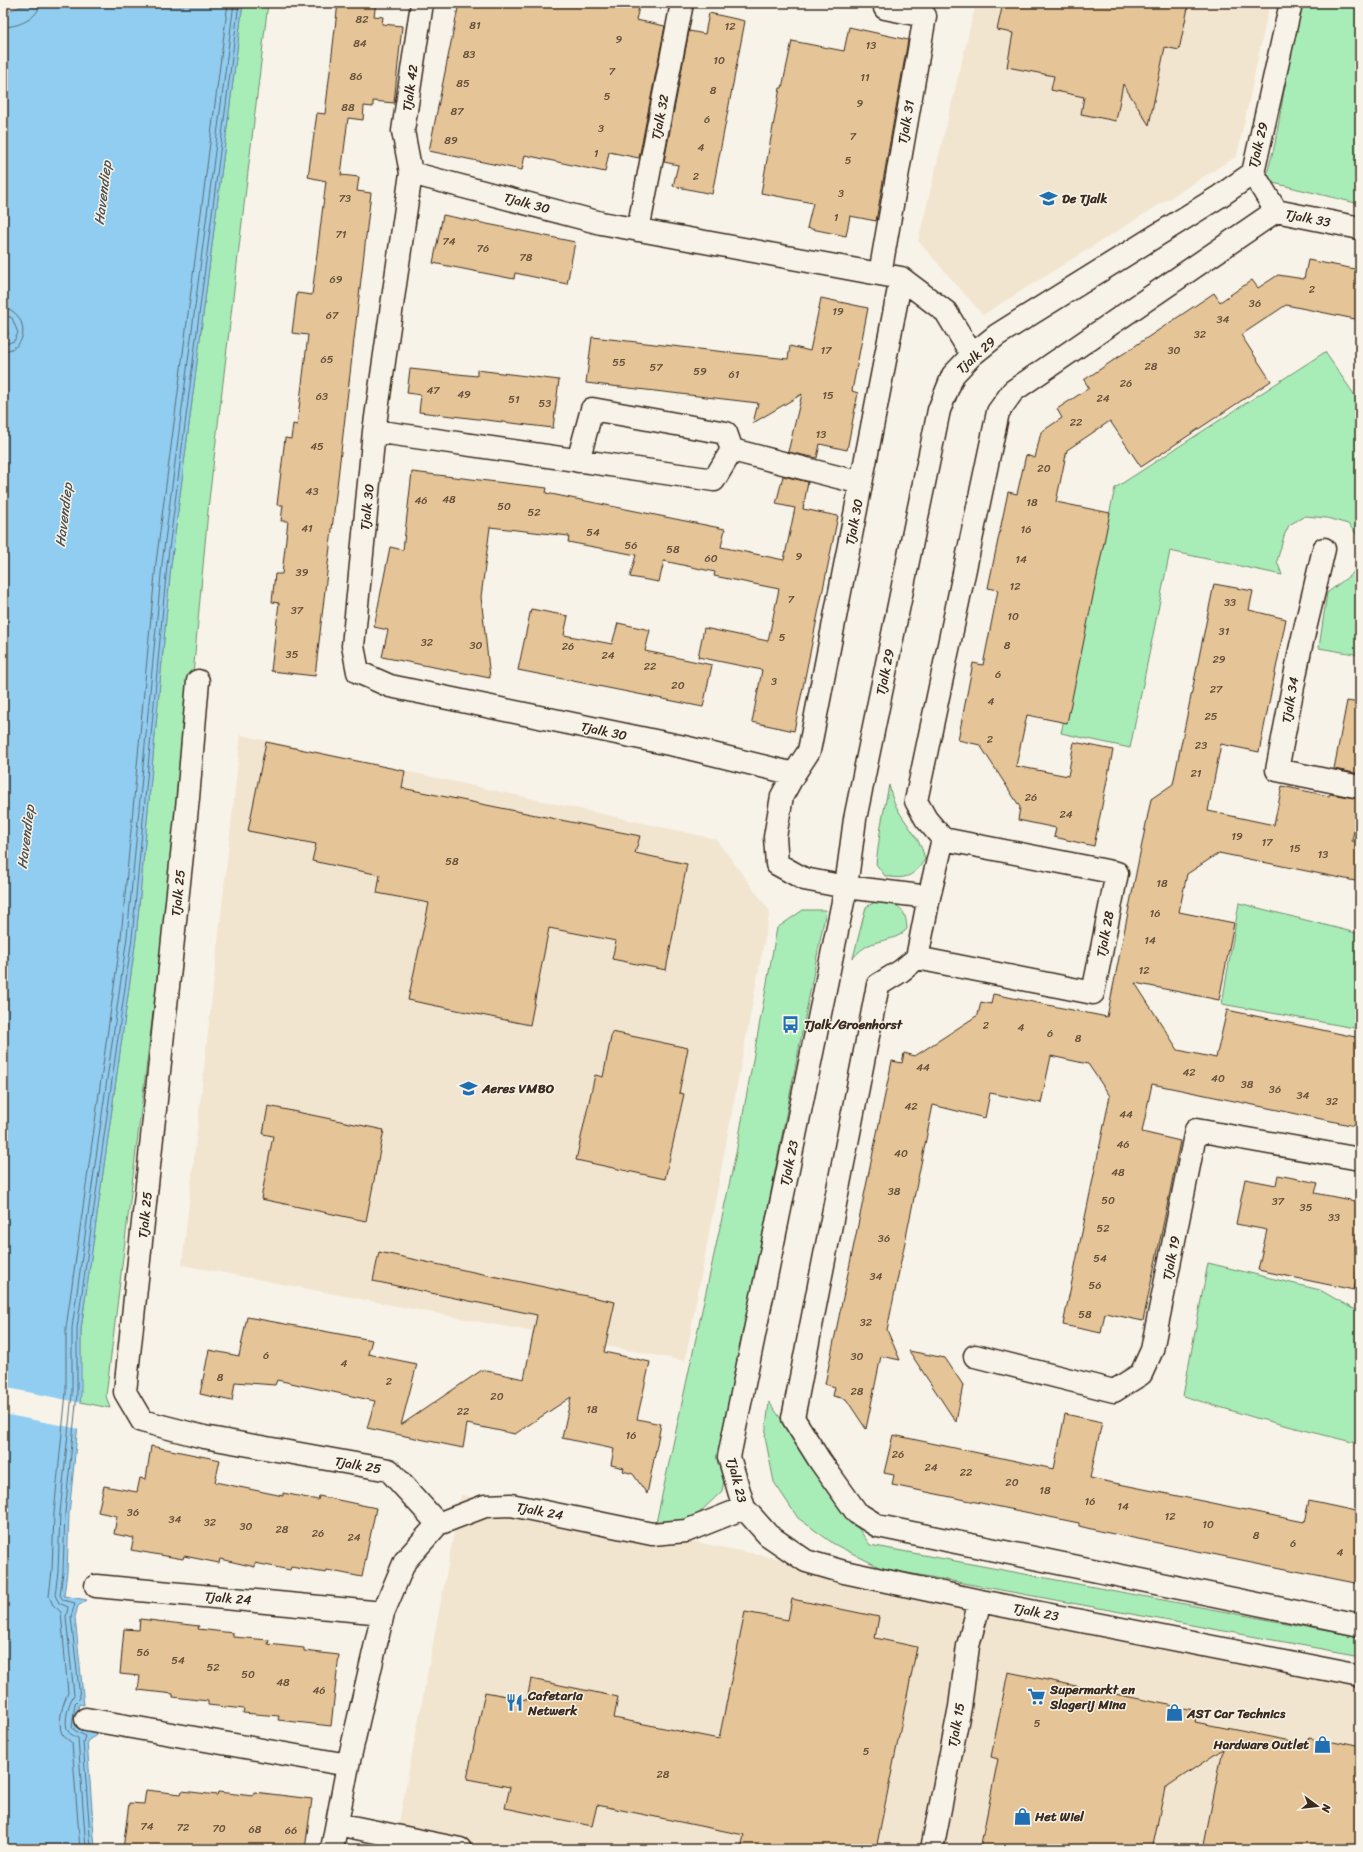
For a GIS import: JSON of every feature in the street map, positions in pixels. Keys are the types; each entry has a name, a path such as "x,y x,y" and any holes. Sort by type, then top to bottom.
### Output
{"street":[{"name":"Tjalk 42","path":"411,173 403,131 422,3"},
{"name":"Tjalk 32","path":"638,230 682,3"},
{"name":"Tjalk 31","path":"880,274 925,16 885,8 886,3"},
{"name":"Tjalk 29","path":"846,887 855,819 939,410 953,376 972,355 996,335 1220,196 1253,173 1291,3"},
{"name":"Tjalk 30","path":"901,278 809,752 794,774 684,748 390,686 358,672 353,646 374,431 411,173 601,223 901,278 946,312 972,355"},
{"name":"Tjalk 33","path":"1253,173 1276,211 1360,228"},
{"path":"1276,211 1013,391 998,412 916,801 926,819 943,839 929,897 918,958 901,971 878,985 793,1418 820,1461 857,1513 878,1526 1360,1625"},
{"path":"374,431 578,461 714,480 732,450 726,433 592,409 578,461"},
{"name":"Tjalk 30","path":"732,450 861,483"},
{"name":"Tjalk 34","path":"1324,549 1300,650 1278,770 1360,787"},
{"name":"Tjalk 25","path":"198,681 188,798 125,1392 142,1421 204,1437 389,1470 438,1524"},
{"path":"794,774 782,796 775,837 778,864 804,879 846,887 929,897"},
{"name":"Tjalk 28","path":"918,958 1093,993 1117,873 943,839"},
{"name":"Tjalk 23","path":"846,887 729,1457 744,1508 768,1536 806,1560 844,1572 980,1601 1360,1676"},
{"name":"Tjalk 19","path":"975,1356 1114,1391 1141,1374 1152,1350 1196,1130 1360,1159"},
{"name":"Tjalk 24","path":"332,1849 348,1765 383,1612 405,1561 438,1524 485,1506 511,1505 652,1534 686,1531 744,1508"},
{"name":"Tjalk 24","path":"96,1586 383,1612"},
{"name":"Tjalk 15","path":"932,1849 960,1707 968,1646 980,1601"},
{"path":"86,1719 348,1765"},
{"path":"337,1824 460,1849"}],"shaded area":[{"name":"De Tjalk","path":"976,3 1270,3 1237,156 983,315 918,241"},
{"name":"Aeres VMBO","path":"241,735 716,839 770,911 685,1361 182,1265"},
{"path":"461,1495 1360,1675 1360,1849 394,1849"}],"green space":[{"path":"243,3 268,3 209,500 189,719 106,1396 110,1408 80,1402 81,1329 136,938 171,565"},
{"path":"1299,3 1360,3 1360,204 1265,181 1275,144"},
{"path":"1325,352 1360,403 1360,538 1348,524 1327,518 1305,516 1289,525 1284,536 1277,561 1282,575 1170,551 1130,748 1061,733 1115,488"},
{"path":"1360,554 1360,655 1319,648 1327,593 1353,573"},
{"path":"889,785 896,806 918,840 925,859 913,873 908,876 898,878 885,876 876,864 881,825"},
{"path":"877,901 890,903 899,908 905,915 907,929 895,937 868,946 853,958 866,907"},
{"path":"1239,903 1360,934 1360,1029 1222,1004"},
{"path":"803,910 826,910 740,1350 728,1404 727,1463 722,1491 695,1517 674,1523 656,1523 736,1153 777,928"},
{"path":"1208,1263 1320,1290 1360,1313 1360,1444 1256,1418 1183,1396"},
{"path":"769,1402 870,1545 1360,1637 1360,1656 881,1568 834,1544 798,1518 774,1482 765,1437"}],"water":[{"name":"Havendiep","path":"30,3 243,3 171,565 136,938 81,1329 81,1394 69,1514 67,1572 64,1596 87,1600 78,1606 75,1617 84,1705 79,1704 75,1727 98,1734 87,1741 95,1849 3,1849 3,336 9,334 3,318 3,13"}],"pier":[{"path":"3,1387 82,1403 80,1429 3,1414"}],"building":[{"path":"338,3 376,3 374,16 383,17 382,24 402,26 394,103 373,101 373,107 364,106 363,120 348,118 341,175 359,177 357,191 371,193 315,676 271,671 279,603 272,602 275,574 282,574 288,521 281,521 283,505 277,505 285,438 291,439 293,424 297,425 308,335 292,333 297,293 312,295 326,181 308,177 317,113 325,114"},
{"path":"459,3 640,3 636,20 665,26 639,158 609,152 605,172 525,155 522,170 429,151"},
{"path":"1003,3 1189,3 1179,50 1165,47 1149,125 1123,84 1116,121 1081,114 1084,97 1051,90 1054,76 1007,67 1013,33 997,30"},
{"path":"709,13 745,21 712,194 673,186 678,165 664,162 689,31 705,34"},
{"path":"849,27 908,40 876,221 850,216 846,236 807,228 813,203 761,193 780,88 782,88 792,41 844,51"},
{"path":"443,215 575,242 567,284 515,273 514,279 433,263"},
{"path":"1308,260 1360,270 1360,320 1286,305 1241,335 1271,381 1141,467 1110,421 1067,450 1056,502 1110,513 1067,723 1027,715 1016,766 1068,776 1074,742 1113,750 1094,846 1054,837 1056,828 1018,820 1020,807 980,745 958,740 973,663 983,665 998,590 988,588 1008,492 1017,494 1026,455 1035,458 1041,432 1062,418 1057,409 1089,388 1084,380 1214,293 1220,302 1252,280 1258,288 1278,275 1304,279"},
{"path":"821,298 868,308 852,391 858,393 847,450 820,444 817,458 788,452 802,394 753,423 758,403 586,383 592,337 788,359 790,346 810,351"},
{"path":"410,369 477,376 477,370 559,380 553,428 419,412 421,395 407,393"},
{"path":"412,472 547,488 546,493 725,529 721,547 784,560 795,508 776,504 783,476 808,482 803,509 838,516 794,731 752,722 762,670 698,657 704,628 768,641 779,589 714,576 715,572 664,561 659,582 630,577 636,555 568,542 569,536 490,527 481,597 490,678 382,657 388,630 374,627 390,547 403,550"},
{"path":"1214,584 1253,591 1249,610 1286,619 1259,752 1221,744 1208,811 1274,825 1282,786 1329,796 1330,794 1360,799 1352,841 1360,842 1360,882 1219,853 1187,874 1179,912 1234,923 1219,1000 1135,983 1178,1050 1216,1058 1227,1010 1360,1038 1360,1127 1152,1084 1142,1132 1180,1141 1169,1197 1143,1321 1105,1313 1101,1333 1063,1325 1110,1096 1088,1064 1051,1056 1041,1103 990,1093 985,1118 933,1105 887,1330 900,1360 881,1356 866,1429 846,1399 833,1396 835,1387 825,1384 892,1061 902,1063 904,1053 915,1056 978,1015 981,1002 991,1004 993,994 1107,1017 1151,799 1173,784"},
{"path":"531,609 568,616 564,635 612,644 618,623 650,630 645,651 712,665 703,707 518,670"},
{"path":"1347,701 1360,703 1360,774 1334,769"},
{"path":"266,742 405,771 402,788 640,836 635,853 687,864 666,970 612,959 616,941 549,928 530,1025 408,1000 429,903 377,893 380,875 312,861 316,844 248,831"},
{"path":"612,1032 688,1048 679,1093 684,1094 665,1179 576,1160 595,1075 603,1077"},
{"path":"268,1106 384,1130 366,1221 261,1199 273,1136 263,1134"},
{"path":"1278,1175 1318,1183 1315,1193 1360,1202 1360,1256 1354,1290 1258,1270 1267,1230 1236,1224 1245,1179 1276,1185"},
{"path":"379,1252 615,1302 604,1352 650,1362 637,1419 661,1424 647,1494 633,1474 623,1471 624,1468 611,1465 614,1449 562,1438 571,1397 515,1434 467,1424 463,1448 367,1428 375,1401 277,1380 275,1385 235,1382 232,1401 200,1394 209,1350 239,1356 247,1317 372,1340 368,1354 417,1364 401,1425 482,1370 524,1379 537,1315 373,1281"},
{"path":"909,1351 945,1358 963,1385 956,1422"},
{"path":"1065,1414 1102,1422 1090,1478 1304,1522 1309,1501 1360,1512 1360,1584 1099,1531 1079,1526 1079,1523 892,1485 894,1475 884,1473 893,1435 1054,1469"},
{"path":"151,1446 220,1460 215,1482 283,1496 283,1493 318,1500 319,1496 376,1508 362,1577 327,1570 326,1573 291,1567 290,1570 255,1563 255,1567 220,1559 219,1563 184,1556 183,1559 131,1550 134,1538 114,1534 117,1516 98,1512 104,1486 137,1492 140,1478 146,1479"},
{"path":"792,1599 879,1617 875,1638 917,1647 876,1849 741,1849 744,1835 597,1805 592,1826 505,1808 510,1787 467,1779 485,1692 527,1700 531,1679 618,1697 614,1718 719,1739 745,1612 788,1620"},
{"path":"140,1619 199,1626 198,1629 233,1633 233,1637 269,1640 268,1644 304,1648 304,1651 339,1655 331,1726 278,1720 279,1716 243,1713 244,1709 208,1705 208,1701 173,1697 173,1694 138,1690 140,1676 120,1674 124,1629 139,1630"},
{"path":"1008,1672 1198,1711 1195,1722 1307,1744 1309,1738 1360,1749 1360,1849 1203,1849 1223,1749 1165,1788 1152,1849 980,1849 998,1759 991,1757"},
{"path":"146,1790 181,1794 182,1791 217,1795 218,1792 253,1796 254,1792 312,1799 305,1849 123,1849 129,1803 144,1804"}],"place":[{"name":"De Tjalk","path":"1049,198"},
{"name":"Tjalk/Groenhorst","path":"791,1024"},
{"name":"Aeres VMBO","path":"469,1088"},
{"name":"Supermarkt en Slagerij Mina","path":"1037,1696"},
{"name":"Cafetaria Netwerk","path":"515,1702"},
{"name":"AST Car Technics","path":"1174,1713"},
{"name":"Hardware Outlet","path":"1322,1744"},
{"name":"Het Wiel","path":"1022,1816"}]}
